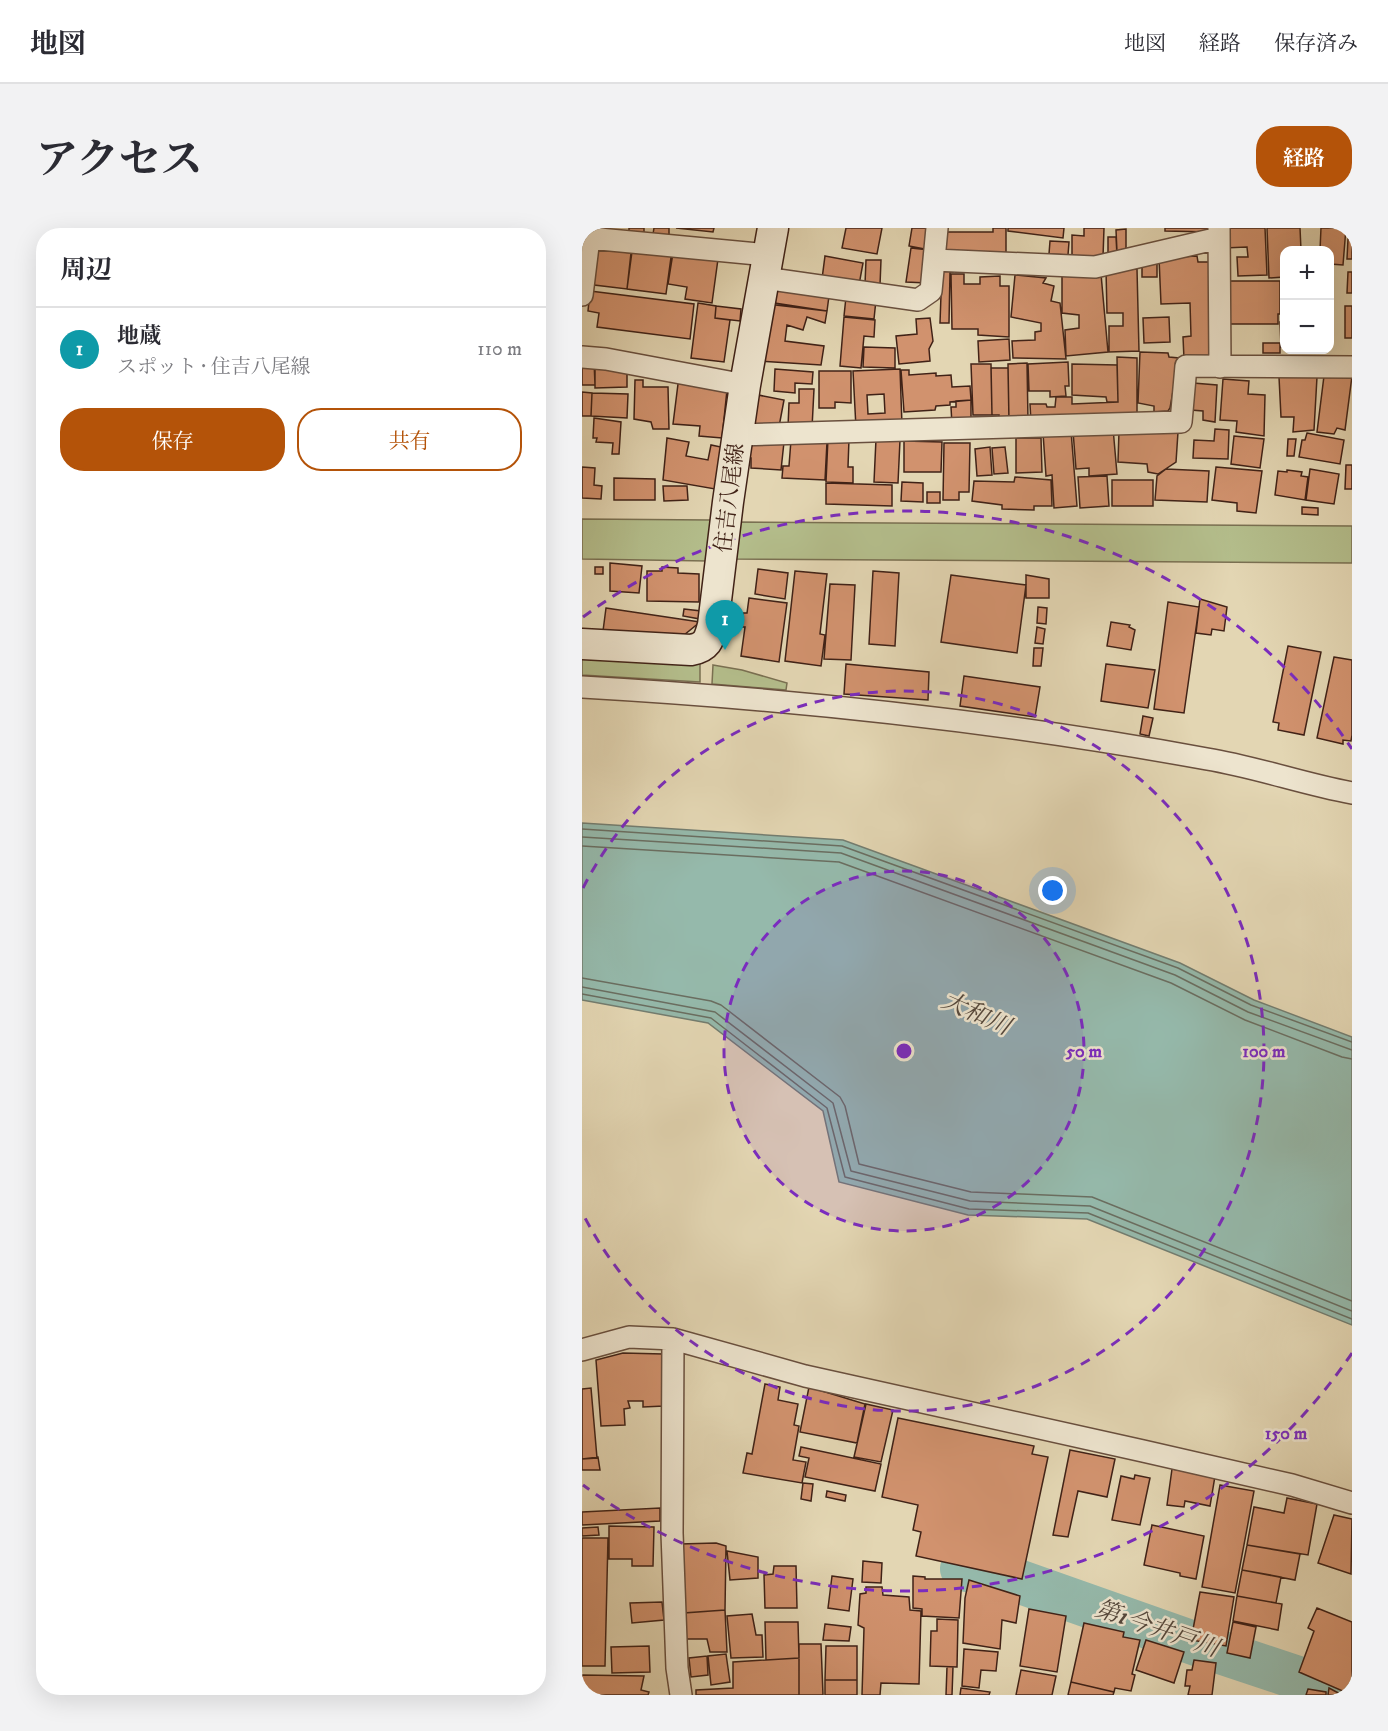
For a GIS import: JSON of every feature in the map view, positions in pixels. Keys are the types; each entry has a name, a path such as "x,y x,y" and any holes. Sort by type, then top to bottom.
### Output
{"main road":[{"name":"住吉八尾線","path":"582,644 691,651 700,648 709,639 713,625 745,384 768,254"}],"street":[{"path":"582,295 589,238 768,254 918,300 931,291 937,228"},
{"path":"934,260 1095,267 1219,233 1220,367"},
{"path":"582,357 606,359 745,384"},
{"path":"738,435 1181,422 1186,366 1352,367"},
{"path":"582,687 705,694 837,706 1034,730 1210,759 1321,788 1352,793"},
{"path":"582,1350 629,1337 674,1339 805,1376 1155,1453 1292,1485 1352,1503"},
{"path":"674,1339 672,1533 677,1668 681,1695"}],"green space":[{"path":"582,519 711,520 708,561 582,559"},
{"path":"740,522 1352,526 1352,563 735,559"},
{"path":"582,656 700,662 700,682 582,675"},
{"path":"713,665 742,670 787,683 786,690 712,684"}],"water":[{"name":"大和川","path":"582,823 843,840 1180,963 1254,1000 1352,1037 1352,1325 1087,1219 968,1215 839,1182 823,1111 708,1023 582,1000"}],"building":[{"path":"629,228 644,228 644,233 629,232"},
{"path":"654,228 669,228 669,236 653,234"},
{"path":"676,228 714,228 713,232"},
{"path":"846,228 882,228 877,254 842,248"},
{"path":"912,228 933,228 930,250 909,246"},
{"path":"993,228 1006,228 1006,253 945,250 946,232 993,232"},
{"path":"1008,228 1064,228 1063,238 1008,231"},
{"path":"1084,228 1104,228 1103,257 1072,256 1072,235 1084,236"},
{"path":"1165,228 1210,228 1210,232 1165,231"},
{"path":"1223,228 1265,228 1267,275 1238,276 1237,257 1248,257 1247,247 1224,248"},
{"path":"1267,228 1300,228 1301,246 1280,246 1280,277 1269,278"},
{"path":"1321,228 1346,228 1343,265 1334,264 1334,246 1320,246"},
{"path":"1126,229 1126,252 1117,252 1116,230"},
{"path":"1108,237 1116,237 1117,255 1108,256"},
{"path":"1348,239 1352,239 1352,259 1347,259"},
{"path":"1050,241 1069,242 1068,255 1049,254"},
{"path":"592,242 601,249 631,253 627,289 586,284"},
{"path":"633,244 672,250 666,294 627,289"},
{"path":"911,248 929,250 927,283 906,282"},
{"path":"673,253 718,259 712,303 685,299 687,287 668,284"},
{"path":"825,256 863,263 859,285 822,279"},
{"path":"1197,256 1198,262 1210,262 1214,358 1184,359 1183,337 1191,336 1190,303 1161,304 1159,258"},
{"path":"866,260 881,260 880,285 865,284"},
{"path":"1142,262 1157,262 1157,277 1142,277"},
{"path":"942,267 953,268 953,272 950,272 949,323 940,323"},
{"path":"1137,269 1139,351 1109,352 1109,326 1123,326 1123,313 1107,313 1106,270"},
{"path":"1348,272 1352,272 1352,293 1347,293"},
{"path":"951,274 964,274 964,284 980,284 980,277 1000,276 1000,286 1009,286 1009,337 978,335 978,329 952,329"},
{"path":"1101,274 1108,352 1066,356 1065,330 1079,328 1079,315 1062,313 1062,276"},
{"path":"1015,275 1046,278 1043,283 1054,286 1051,301 1060,303 1066,359 1013,358 1012,341 1035,340 1035,332 1041,331 1041,323 1011,317"},
{"path":"1229,281 1280,281 1278,324 1229,324"},
{"path":"770,287 829,296 827,311 768,302"},
{"path":"590,291 694,304 690,339 597,327 599,313 588,311"},
{"path":"846,297 876,300 874,319 844,316"},
{"path":"698,303 716,306 715,318 730,320 724,362 691,358"},
{"path":"767,304 827,311 825,323 807,317 803,330 787,325 785,341 824,346 821,365 758,361"},
{"path":"716,306 741,309 740,321 715,318"},
{"path":"1345,306 1352,306 1352,338 1345,338"},
{"path":"844,317 875,320 874,337 864,336 861,368 840,366"},
{"path":"1169,317 1170,342 1144,343 1143,318"},
{"path":"930,318 933,341 929,349 930,361 899,364 896,336 917,334 916,319"},
{"path":"1009,339 1010,360 979,362 978,341"},
{"path":"1263,343 1280,343 1280,353 1263,353"},
{"path":"864,347 895,348 895,368 863,367"},
{"path":"1140,352 1168,353 1169,357 1179,358 1168,411 1154,412 1154,406 1138,403"},
{"path":"1117,357 1137,358 1137,414 1031,422 1030,404 1046,404 1047,407 1055,407 1056,397 1072,397 1072,404 1118,402"},
{"path":"582,360 594,361 595,385 582,385"},
{"path":"1068,362 1069,386 1065,386 1066,396 1050,397 1050,391 1029,391 1028,364"},
{"path":"1027,363 1028,421 1009,422 1008,364"},
{"path":"971,364 991,364 992,415 973,415"},
{"path":"1072,364 1117,365 1118,402 1107,402 1106,397 1072,395"},
{"path":"595,366 627,366 627,387 595,388"},
{"path":"991,368 1008,368 1009,422 999,422 999,415 992,415"},
{"path":"775,369 813,372 812,384 795,383 795,393 774,391"},
{"path":"900,369 902,425 856,428 853,371","holes":["884,394 885,413 868,414 867,395"]},
{"path":"901,370 909,370 909,375 936,373 936,376 951,375 952,387 970,386 971,400 950,402 950,405 936,406 935,410 904,412"},
{"path":"819,371 851,371 851,403 835,402 835,408 819,408"},
{"path":"679,376 688,377 688,385 727,390 722,438 699,436 700,426 673,424"},
{"path":"1324,376 1352,376 1345,430 1337,428 1334,434 1317,432"},
{"path":"1279,377 1317,377 1314,430 1293,432 1294,417 1281,417"},
{"path":"1223,379 1249,381 1248,394 1265,395 1264,436 1236,432 1237,421 1220,420"},
{"path":"635,380 643,380 643,387 668,387 669,429 653,429 651,422 634,419"},
{"path":"1193,383 1217,385 1215,422 1203,420 1203,411 1191,410"},
{"path":"799,389 814,389 812,428 788,427 789,403 799,403"},
{"path":"582,392 592,393 591,416 582,416"},
{"path":"592,393 628,394 627,418 591,416"},
{"path":"753,394 784,400 778,432 747,426"},
{"path":"971,400 971,425 952,425 951,407 956,407 956,401"},
{"path":"594,418 621,422 619,454 612,454 613,443 596,442 597,438 593,438"},
{"path":"1113,428 1117,474 1089,476 1089,468 1076,469 1073,431"},
{"path":"1215,429 1229,430 1228,459 1193,458 1194,440 1214,441"},
{"path":"1071,431 1077,506 1054,508 1052,475 1046,476 1043,433"},
{"path":"1119,431 1178,432 1176,462 1158,474 1148,472 1147,464 1118,462"},
{"path":"1307,433 1344,440 1340,464 1299,457 1302,440 1305,440"},
{"path":"1234,436 1264,439 1260,468 1231,464"},
{"path":"667,438 689,442 686,456 708,460 711,445 721,447 715,489 663,480"},
{"path":"828,438 849,439 848,467 853,467 853,483 826,482"},
{"path":"1016,438 1041,438 1042,472 1016,473"},
{"path":"749,439 784,442 781,470 751,468 751,458 748,458"},
{"path":"876,439 900,440 898,483 874,482"},
{"path":"1288,439 1296,439 1294,456 1287,456"},
{"path":"791,440 827,442 825,480 782,478 783,466 789,466"},
{"path":"904,441 942,442 941,472 904,472"},
{"path":"944,443 970,443 969,492 959,492 959,500 943,500"},
{"path":"990,447 992,475 977,476 975,449"},
{"path":"1005,447 1008,473 994,474 992,448"},
{"path":"1346,465 1352,465 1352,489 1345,489"},
{"path":"582,467 595,468 594,485 602,486 601,499 582,498"},
{"path":"1216,467 1262,471 1256,513 1237,511 1237,503 1212,500"},
{"path":"1166,469 1209,471 1207,502 1155,500 1157,476"},
{"path":"1310,469 1339,474 1334,504 1306,500"},
{"path":"1287,470 1302,472 1301,476 1308,477 1305,500 1275,495 1278,471 1287,472"},
{"path":"1107,476 1109,506 1080,508 1078,477"},
{"path":"1015,477 1051,480 1052,506 1034,506 1034,510 1002,509 1002,505 972,501 974,481 1014,482"},
{"path":"614,478 655,479 655,500 614,500"},
{"path":"1112,480 1153,480 1153,506 1112,506"},
{"path":"902,482 923,483 923,502 901,501"},
{"path":"826,483 892,485 892,506 826,504"},
{"path":"663,486 687,486 688,500 664,501"},
{"path":"927,492 940,492 940,503 927,503"},
{"path":"1302,507 1318,508 1318,515 1302,514"},
{"path":"610,563 642,566 639,593 610,591"},
{"path":"595,567 603,567 603,574 595,574"},
{"path":"662,567 678,568 678,573 699,574 699,602 647,601 647,571 662,571"},
{"path":"758,569 788,573 785,599 755,594"},
{"path":"795,571 827,574 820,634 825,635 821,666 785,661"},
{"path":"873,571 899,573 895,646 869,644"},
{"path":"951,575 1026,585 1017,653 941,642"},
{"path":"1026,575 1049,579 1049,598 1026,598"},
{"path":"830,584 855,585 851,660 824,659"},
{"path":"749,598 787,603 779,662 741,656 745,627 741,627 743,613 747,613"},
{"path":"1200,599 1227,607 1224,631 1212,629 1211,635 1196,633"},
{"path":"1168,602 1199,607 1184,713 1154,709"},
{"path":"1038,607 1047,608 1046,624 1037,623"},
{"path":"606,608 700,622 684,635 603,631"},
{"path":"684,609 701,611 700,619 683,616"},
{"path":"1111,622 1130,625 1129,627 1135,630 1131,650 1107,646"},
{"path":"1037,627 1045,629 1043,644 1035,643"},
{"path":"1288,646 1321,652 1304,735 1278,730 1279,723 1273,722"},
{"path":"1034,648 1043,648 1041,666 1033,666"},
{"path":"1334,657 1352,660 1352,735 1351,741 1343,740 1343,744 1317,738"},
{"path":"846,664 929,672 928,700 844,694"},
{"path":"1106,664 1155,670 1148,708 1101,701"},
{"path":"964,676 1040,687 1035,717 960,706"},
{"path":"1143,716 1153,718 1149,736 1140,734"},
{"path":"623,1353 663,1354 664,1406 643,1407 643,1401 628,1401 630,1408 624,1409 625,1425 601,1426 596,1360"},
{"path":"765,1384 780,1387 778,1400 798,1404 794,1425 799,1426 793,1460 806,1462 802,1483 743,1473 747,1453 752,1454"},
{"path":"809,1387 865,1404 857,1443 800,1432"},
{"path":"591,1388 597,1458 582,1459 582,1389"},
{"path":"866,1404 893,1410 881,1462 854,1457"},
{"path":"898,1418 1034,1446 1032,1454 1048,1457 1022,1579 916,1556 921,1532 913,1530 918,1505 882,1497"},
{"path":"801,1447 881,1464 875,1491 805,1477 809,1458 799,1456"},
{"path":"1070,1450 1115,1459 1107,1497 1078,1491 1068,1537 1053,1535"},
{"path":"598,1457 600,1470 582,1470 582,1459"},
{"path":"1172,1469 1215,1476 1210,1506 1185,1501 1184,1507 1167,1505"},
{"path":"1135,1475 1150,1478 1140,1525 1112,1520 1121,1476 1134,1479"},
{"path":"803,1483 813,1484 811,1501 801,1499"},
{"path":"1220,1485 1254,1491 1235,1593 1202,1587"},
{"path":"827,1491 846,1495 845,1501 826,1497"},
{"path":"1287,1498 1317,1504 1308,1555 1247,1545 1254,1507 1284,1513"},
{"path":"660,1508 660,1521 582,1525 582,1512"},
{"path":"1334,1515 1352,1519 1351,1574 1318,1563"},
{"path":"1152,1525 1204,1536 1196,1579 1144,1565"},
{"path":"609,1526 654,1527 653,1566 632,1566 632,1559 609,1559"},
{"path":"598,1527 599,1535 582,1536 582,1528"},
{"path":"582,1538 608,1538 605,1666 582,1666"},
{"path":"716,1543 726,1546 725,1610 683,1613 680,1544"},
{"path":"1247,1545 1300,1554 1295,1580 1242,1570"},
{"path":"727,1551 758,1557 758,1578 730,1580"},
{"path":"863,1561 882,1563 881,1583 862,1582"},
{"path":"774,1566 796,1566 797,1608 765,1608 764,1575 773,1574"},
{"path":"1242,1570 1281,1577 1276,1603 1237,1596"},
{"path":"832,1576 853,1579 849,1611 828,1608"},
{"path":"913,1576 925,1577 925,1579 962,1579 959,1618 922,1616 922,1609 913,1608"},
{"path":"969,1580 1020,1596 1016,1623 1002,1620 1000,1649 963,1643 965,1598"},
{"path":"866,1587 882,1587 883,1595 909,1597 910,1610 921,1611 919,1684 881,1683 880,1695 862,1695 864,1628 858,1625 860,1594 866,1593"},
{"path":"1200,1592 1234,1597 1226,1646 1191,1640"},
{"path":"1237,1596 1282,1604 1278,1630 1233,1621"},
{"path":"662,1602 664,1620 632,1623 630,1603"},
{"path":"1317,1608 1352,1622 1352,1695 1299,1672 1314,1631 1308,1628"},
{"path":"1029,1609 1066,1616 1057,1672 1020,1666"},
{"path":"725,1610 727,1652 710,1652 707,1639 686,1639 684,1613"},
{"path":"752,1614 756,1635 762,1635 763,1657 731,1658 727,1616"},
{"path":"937,1619 958,1620 957,1667 930,1666 931,1631 937,1631"},
{"path":"765,1622 798,1622 799,1658 766,1660"},
{"path":"1233,1622 1256,1627 1250,1658 1227,1653"},
{"path":"1084,1623 1124,1632 1123,1637 1140,1640 1132,1674 1135,1675 1131,1691 1115,1688 1114,1692 1071,1682"},
{"path":"825,1624 851,1627 849,1641 823,1640"},
{"path":"1146,1640 1184,1652 1174,1683 1136,1670"},
{"path":"799,1644 821,1644 823,1695 799,1695"},
{"path":"649,1646 650,1672 612,1673 611,1647"},
{"path":"826,1646 857,1646 857,1680 825,1680"},
{"path":"964,1649 998,1652 996,1671 981,1670 979,1688 962,1686"},
{"path":"726,1654 730,1682 711,1685 708,1656"},
{"path":"707,1656 708,1675 691,1677 689,1658"},
{"path":"799,1658 799,1695 696,1695 696,1690 733,1688 733,1662"},
{"path":"1194,1660 1216,1663 1212,1695 1188,1695 1190,1686 1185,1686 1187,1670 1192,1670"},
{"path":"947,1667 953,1667 952,1695 946,1695"},
{"path":"1021,1670 1056,1676 1052,1695 1016,1695"},
{"path":"582,1675 644,1676 641,1690 649,1692 648,1695 582,1695"},
{"path":"825,1680 857,1680 857,1695 825,1695"},
{"path":"1071,1682 1114,1692 1113,1695 1068,1695"},
{"path":"961,1688 990,1692 989,1695 960,1695"},
{"path":"1329,1688 1342,1695 1328,1695"},
{"path":"1308,1689 1326,1692 1326,1695 1306,1695"}],"waterway":[{"name":"第1今井戸川","path":"962,1569 1015,1580 1349,1695"}],"place":[{"name":"地蔵","path":"725,650"}]}
